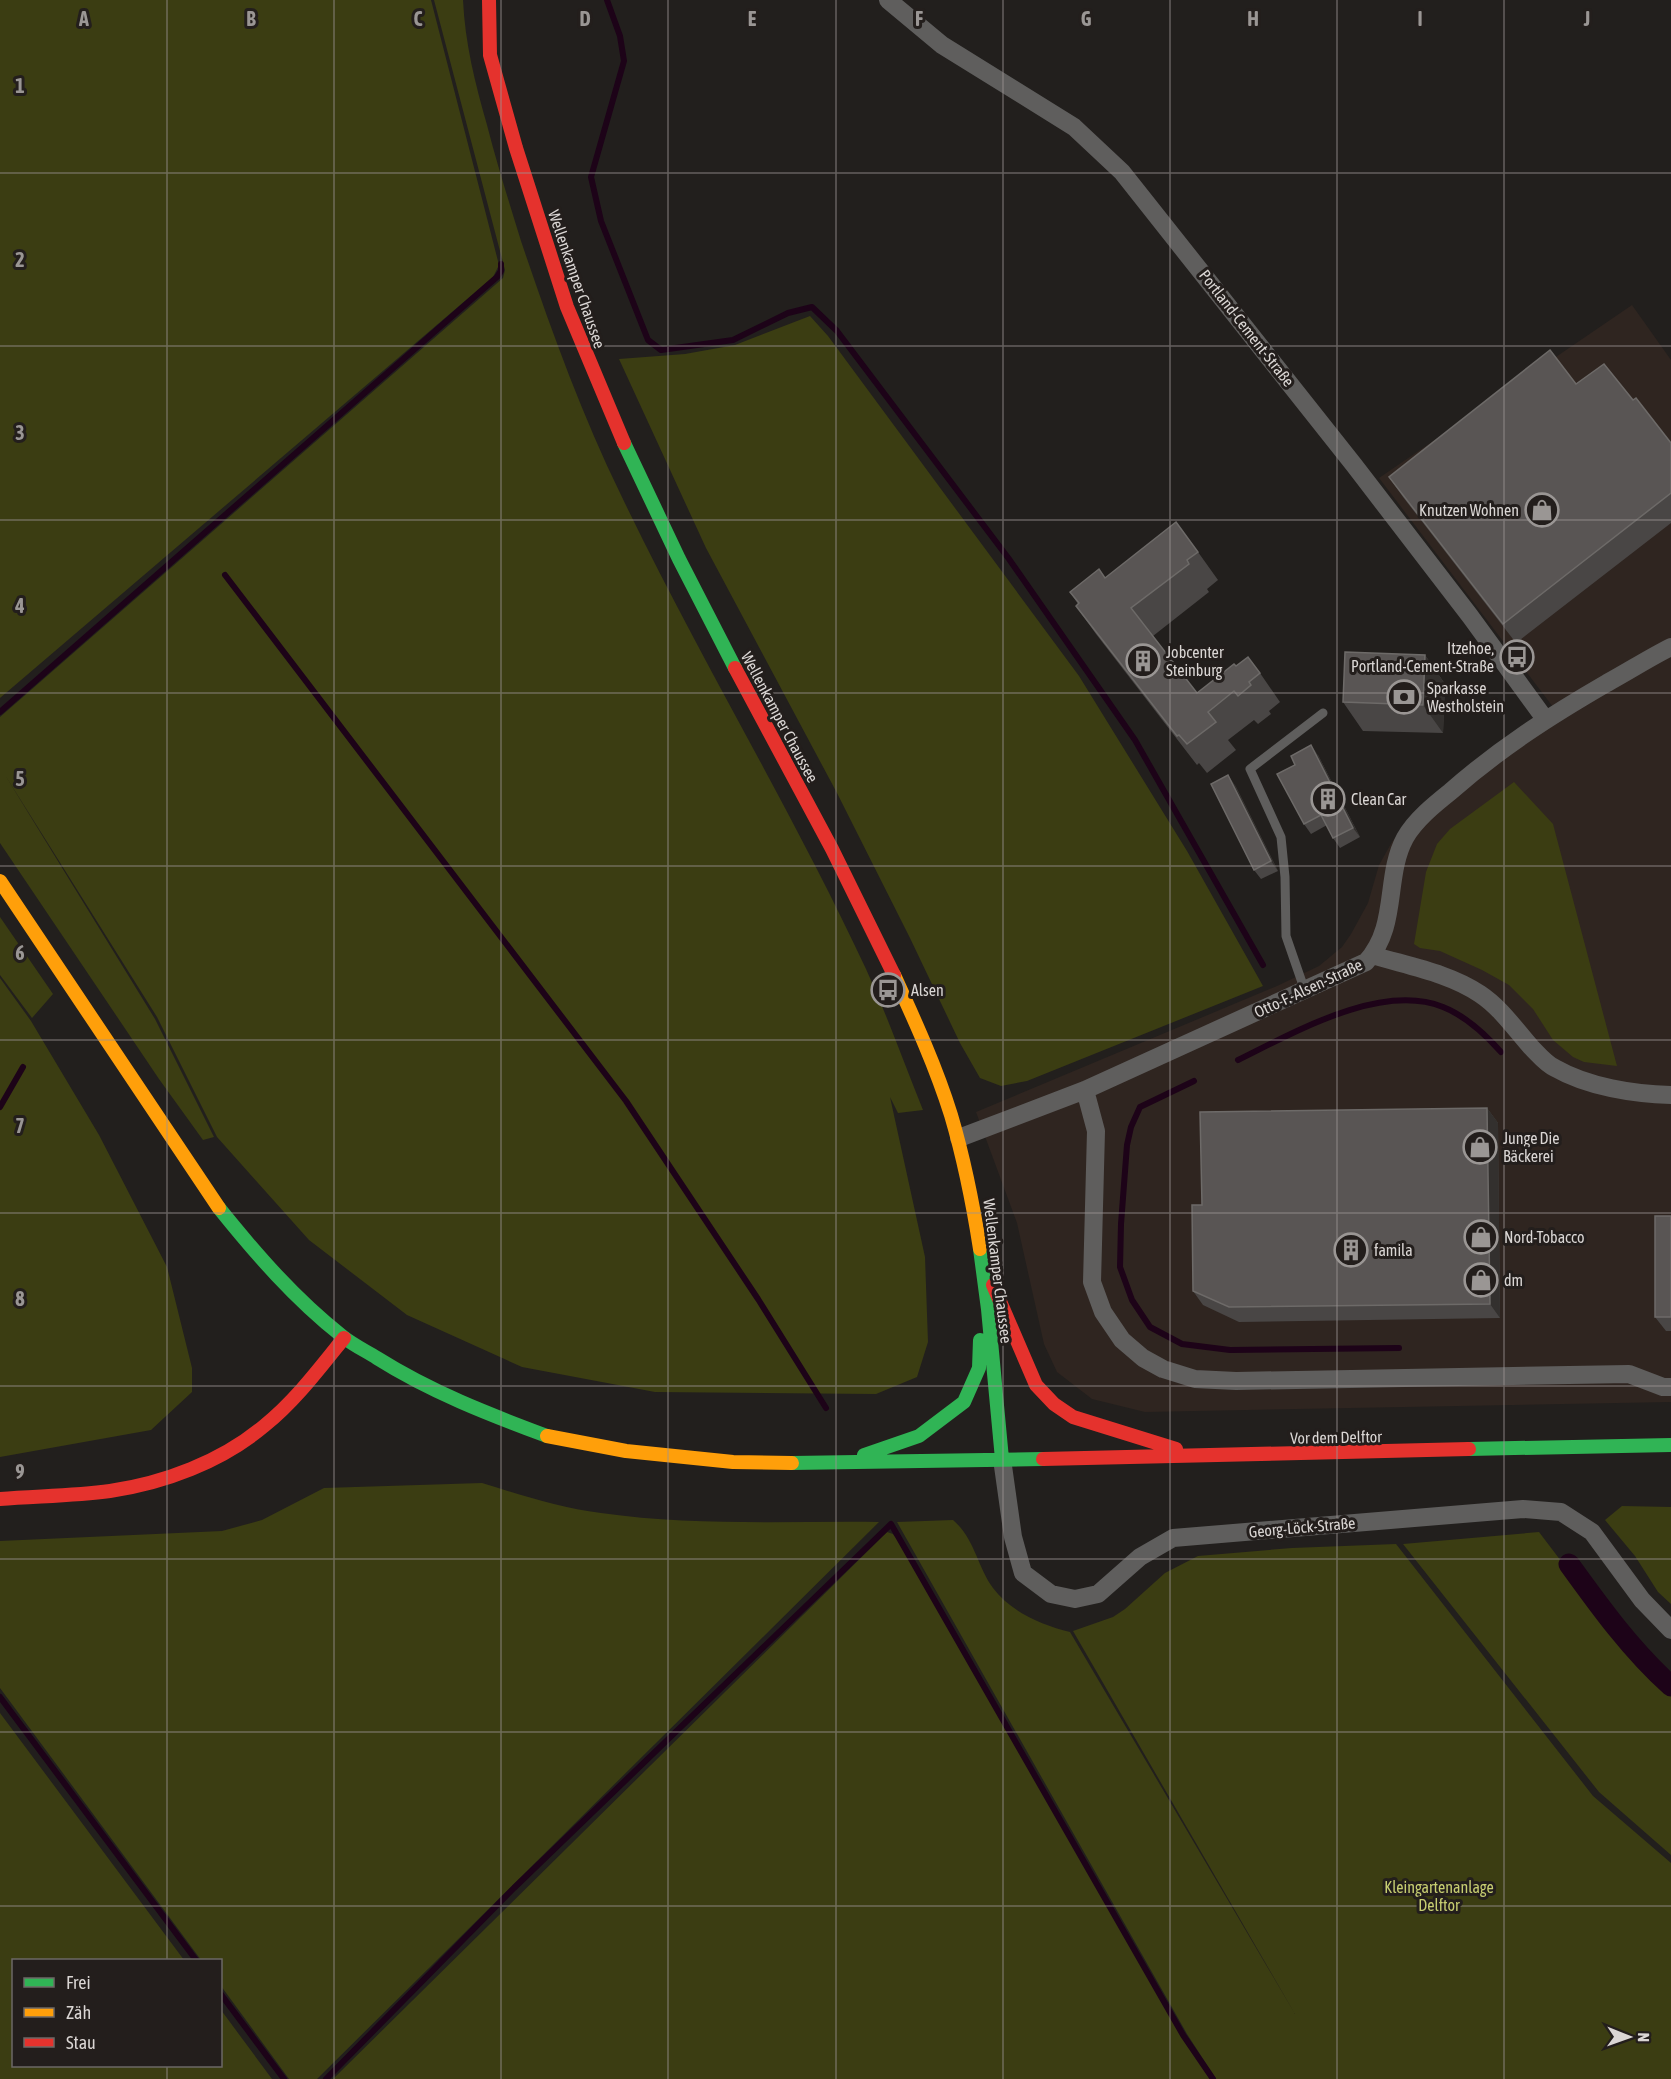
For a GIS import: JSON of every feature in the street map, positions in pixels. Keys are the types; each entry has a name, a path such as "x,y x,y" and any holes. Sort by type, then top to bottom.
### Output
{"main road":[{"name":"Wellenkamper Chaussee","path":"489,0 490,53 510,129 569,314 594,375 662,526 879,940 929,1055 959,1138 974,1203 984,1262 1002,1459"},
{"name":"Vor dem Delftor","path":"0,881 208,1195 261,1260 312,1311 344,1338 401,1373 476,1410 556,1439 626,1452 733,1462 843,1463 1671,1445"},
{"path":"984,1262 1036,1385 1054,1404 1073,1417 1199,1456"},
{"path":"843,1463 919,1436 964,1402 979,1368 984,1262"},
{"path":"0,1499 109,1491 138,1485 193,1468 238,1444 280,1413 344,1338"}],"street":[{"name":"Portland-Cement-Straße","path":"888,0 942,45 1074,128 1122,172 1354,465 1476,624 1545,719"},
{"name":"Otto-F.-Alsen-Straße","path":"959,1138 1084,1090 1358,967 1372,955 1385,931 1396,869 1406,837 1438,802 1476,769 1545,719 1671,647"},
{"path":"1372,955 1453,980 1480,994 1494,1004 1553,1067 1571,1076 1611,1088 1671,1095"},
{"path":"1084,1090 1096,1131 1092,1282 1103,1312 1122,1340 1143,1358 1162,1369 1196,1379 1236,1381 1629,1374 1663,1387 1671,1387"},
{"name":"Georg-Löck-Straße","path":"1002,1459 1013,1537 1023,1573 1051,1594 1075,1599 1098,1594 1140,1557 1173,1538 1523,1509 1561,1512 1592,1532 1642,1600 1671,1630"}],"lane":[{"path":"1305,991 1286,936 1285,877 1281,837 1250,769 1323,713"}],"shaded area":[{"path":"1632,305 1671,360 1671,1402 1145,1412 1092,1399 1057,1372 1044,1344 1017,1223 976,1112 1277,986 1319,966 1342,947 1351,934 1368,903 1379,865 1392,842 1416,812 1553,707 1379,478"}],"green space":[{"path":"0,0 431,0 499,265 493,277 0,698"},
{"path":"434,0 463,0 471,63 503,183 543,305 593,433 621,495 681,614 837,909 874,986 923,1110 898,1113 890,1097 925,1257 928,1342 917,1377 876,1394 655,1392 522,1367 407,1315 309,1240 217,1137 157,1017 5,775 155,1019 214,1137 203,1140 159,1079 0,843 0,717 503,278 505,270"},
{"path":"810,316 828,336 1079,676 1187,851 1263,986 1027,1081 1001,1086 980,1078 960,1043 837,793 706,548 619,359 685,354 735,345"},
{"path":"1514,782 1553,824 1617,1066 1584,1062 1573,1057 1553,1040 1533,1009 1509,985 1440,951 1420,948 1414,944 1426,872 1437,844 1450,829"},
{"path":"0,917 53,994 32,1018 0,975"},
{"path":"0,978 31,1021 99,1135 167,1267 192,1368 192,1392 151,1430 0,1457"},
{"path":"482,1483 571,1508 635,1517 740,1522 879,1522 317,2079 289,2079 222,1987 222,1959 200,1959 0,1688 0,1541 222,1531 262,1520 324,1488"},
{"path":"1622,1506 1671,1507 1671,1604 1658,1592 1635,1556 1605,1520"},
{"name":"Kleingartenanlage Delftor","path":"953,1520 971,1544 988,1580 1000,1596 1018,1611 1049,1626 1070,1632 1295,2014 1073,1631 1113,1617 1165,1573 1198,1556 1292,1548 1396,1544 1593,1796 1671,1863 1671,2079 1216,2079 1187,2034 897,1522"},
{"path":"887,1532 893,1534 897,1539 1182,2036 1210,2079 333,2079"},
{"path":"1539,1532 1643,1669 1671,1695 1671,1855 1599,1792 1403,1544"},
{"path":"0,1713 183,1959 12,1959 12,2067 222,2067 222,2011 272,2079 0,2079"}],"building":[{"name":"Knutzen Wohnen","path":"1550,350 1576,384 1604,364 1633,400 1636,398 1671,443 1671,493 1503,624 1389,477"},
{"path":"1176,522 1198,552 1187,560 1189,564 1131,608 1197,693 1234,664 1236,666 1248,657 1260,673 1238,696 1234,691 1208,712 1216,722 1187,744 1179,735 1177,736 1076,606 1079,603 1070,592 1099,569 1105,578"},
{"path":"1345,652 1425,655 1423,705 1343,702"},
{"path":"1311,745 1353,828 1333,838 1321,815 1304,824 1277,774 1295,765 1291,756"},
{"path":"1228,775 1271,861 1254,870 1211,784"},
{"name":"famila","path":"1487,1108 1490,1304 1229,1307 1193,1291 1192,1205 1202,1205 1200,1112"},
{"path":"1655,1216 1671,1216 1671,1317 1655,1317"}],"waterway":[{"path":"607,0 620,36 624,61 591,177 601,221 648,340 661,350 733,340 788,313 812,307 837,331 1009,559 1135,740 1263,965"},
{"path":"0,712 497,277 501,271 501,264"},
{"path":"225,575 626,1101 758,1299 826,1408"},
{"path":"1238,1060 1338,1014 1393,1001 1419,1001 1443,1007 1460,1015 1475,1026 1501,1052"},
{"path":"0,1107 23,1067"},
{"path":"1194,1081 1140,1107 1131,1127 1127,1145 1120,1267 1132,1300 1150,1327 1182,1344 1230,1350 1399,1348"},
{"path":"326,2079 514,1888 891,1524 1183,2035 1213,2079"},
{"path":"1569,1564 1629,1643 1671,1686"},
{"path":"0,1697 195,1959"},
{"path":"222,1996 284,2079"}],"traffic: fast":[{"path":"624,443 679,559 735,668"},
{"path":"219,1208 292,1291 346,1339 439,1392 547,1436"},
{"path":"980,1249 1002,1459"},
{"path":"864,1455 919,1436 964,1402 979,1368 980,1340"},
{"path":"1469,1449 1671,1445"},
{"path":"792,1463 1043,1459"}],"traffic: slow":[{"path":"0,881 219,1208"},
{"path":"894,975 932,1062 951,1115 968,1182 980,1249"},
{"path":"547,1436 626,1451 733,1462 792,1463"}],"traffic: jam":[{"path":"489,0 490,55 516,148 567,307 624,443"},
{"path":"735,668 832,849 894,975"},
{"path":"993,1285 1036,1385 1054,1404 1073,1417 1176,1449"},
{"path":"0,1499 110,1491 151,1483 211,1460 247,1439 286,1406 344,1338"},
{"path":"1043,1459 1469,1449"}],"place":[{"name":"Knutzen Wohnen","path":"1542,510"},
{"name":"Itzehoe, Portland-Cement-Straße","path":"1517,657"},
{"name":"Jobcenter Steinburg","path":"1143,661"},
{"name":"Sparkasse Westholstein","path":"1404,697"},
{"name":"Clean Car","path":"1328,799"},
{"name":"Alsen","path":"888,990"},
{"name":"Junge Die Bäckerei","path":"1480,1147"},
{"name":"Nord-Tobacco","path":"1481,1237"},
{"name":"famila","path":"1351,1250"},
{"name":"dm","path":"1481,1280"}]}
